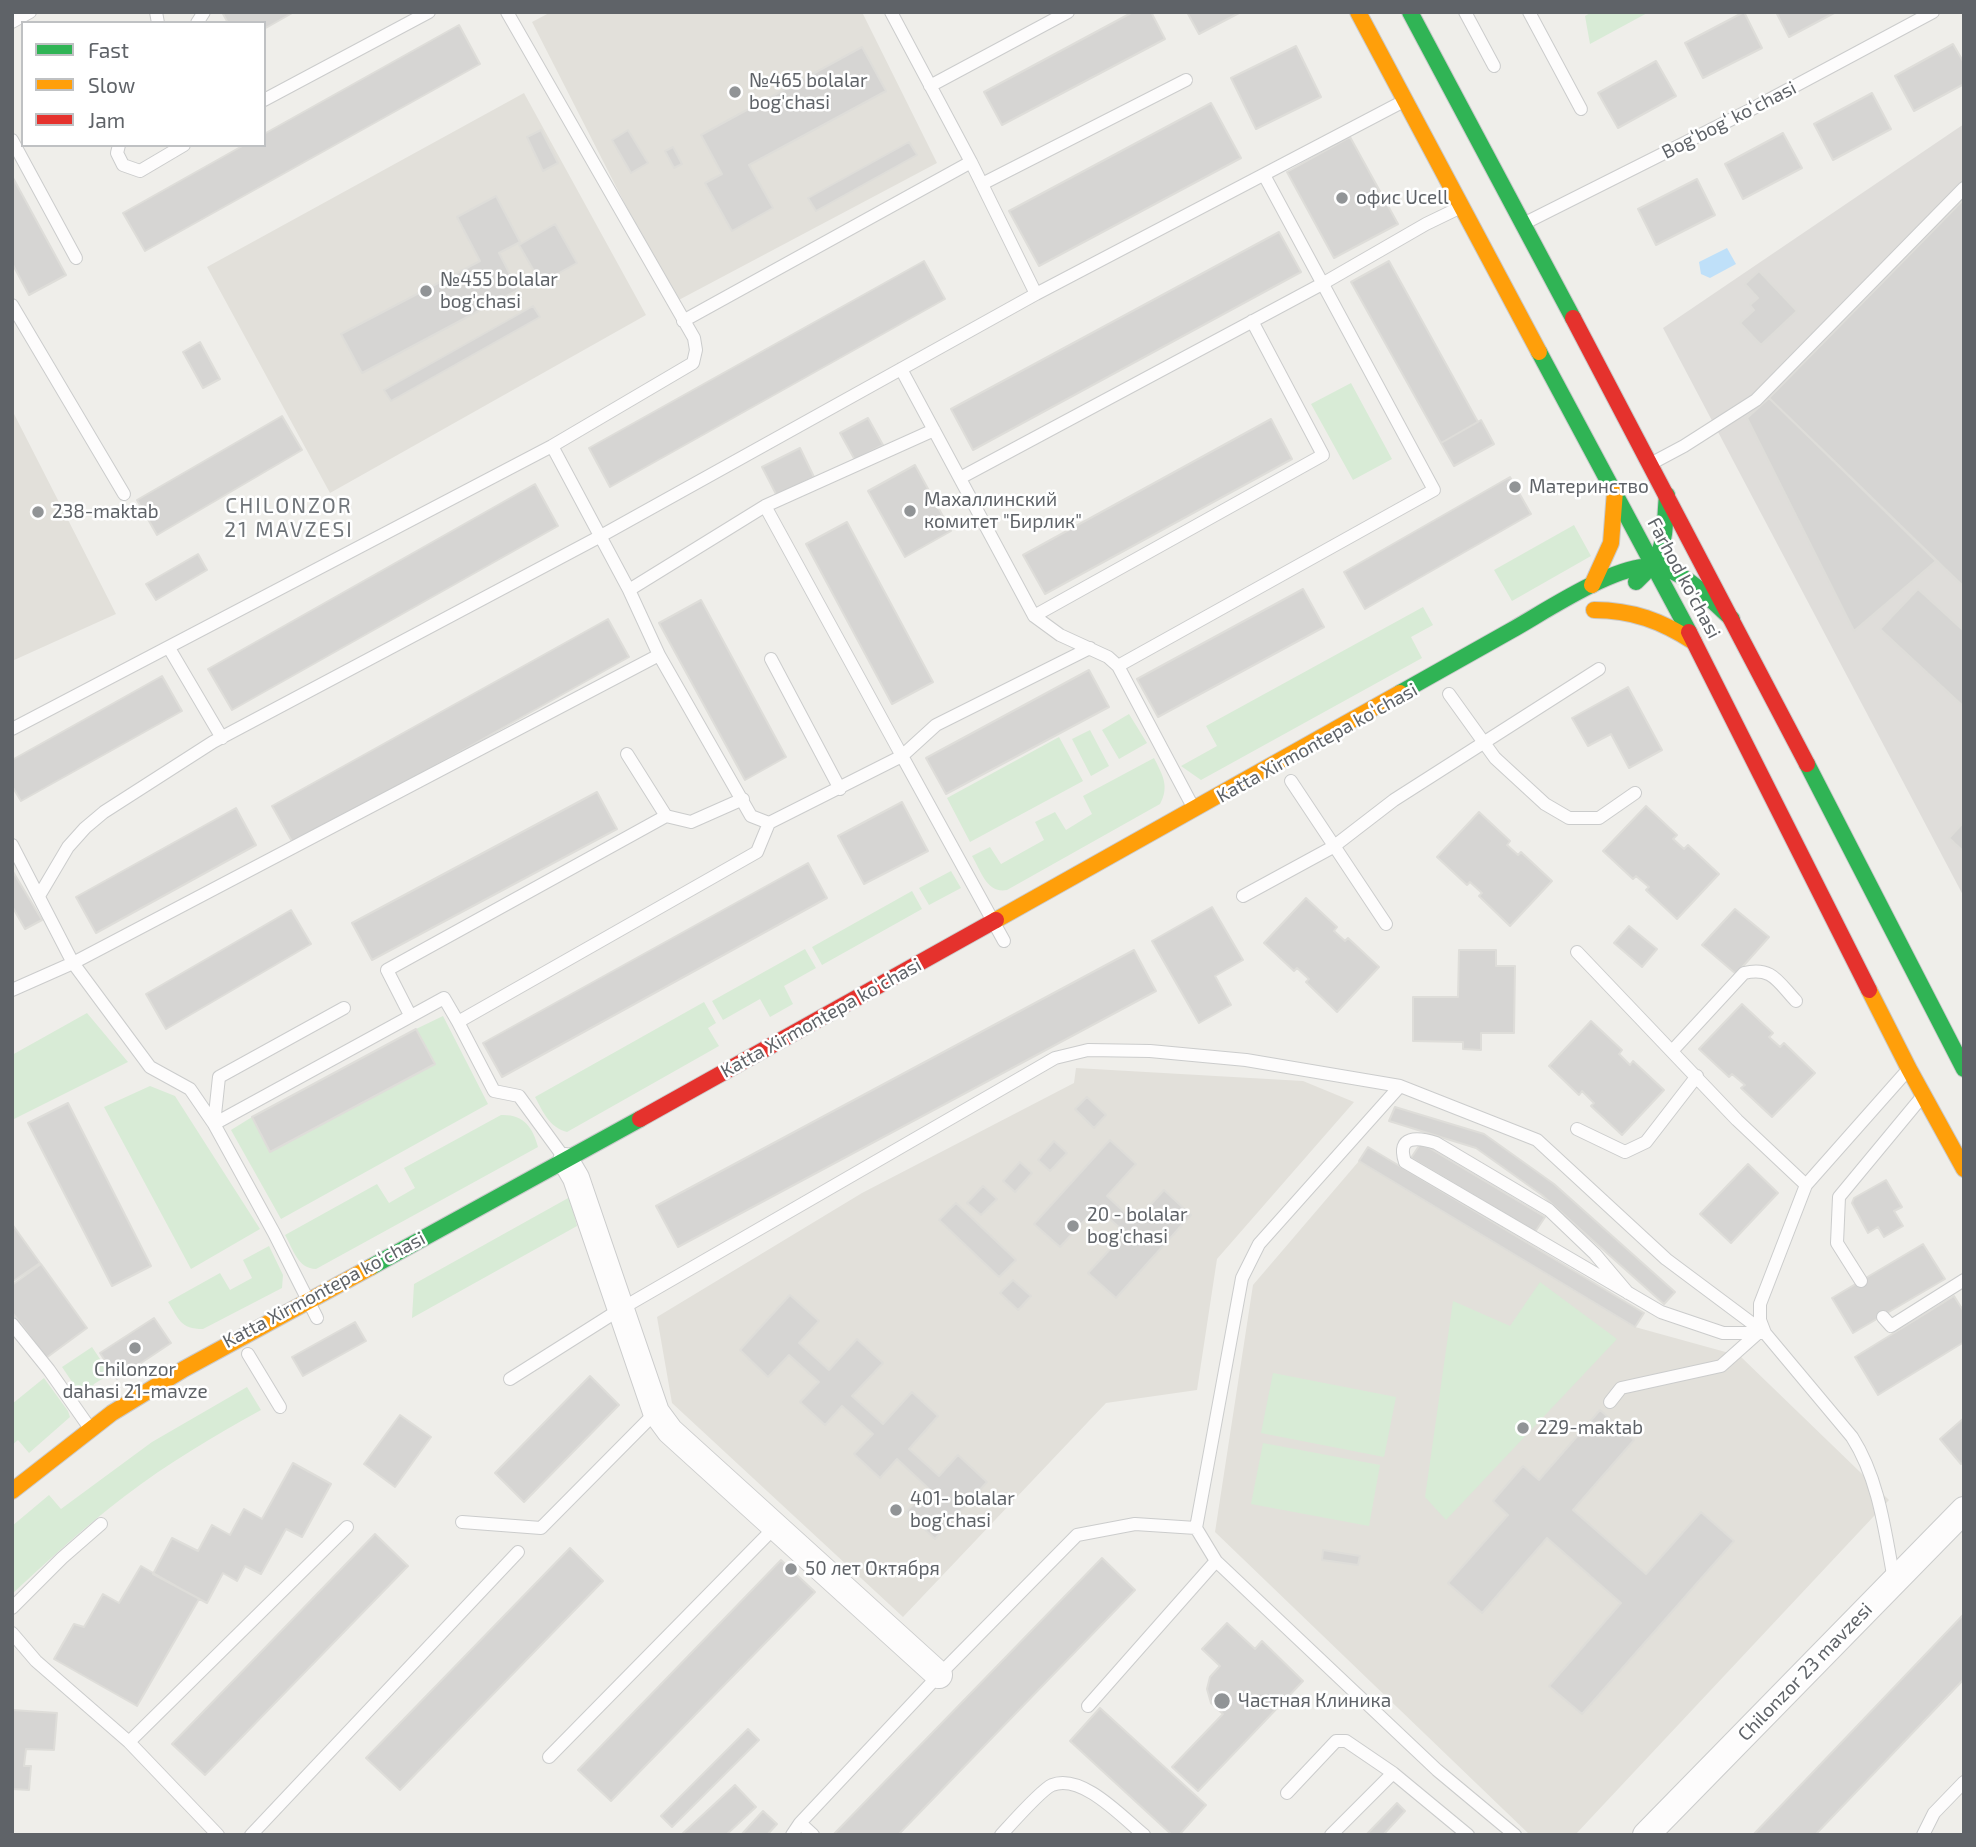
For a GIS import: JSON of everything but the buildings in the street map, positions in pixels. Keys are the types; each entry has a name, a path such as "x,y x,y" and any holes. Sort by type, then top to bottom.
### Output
{"main road":[{"name":"Farhod ko'chasi","path":"1358,12 1654,565 1909,1069 1964,1169"},
{"name":"Farhod ko'chasi","path":"1410,12 1734,620 1964,1069"},
{"path":"1592,585 1611,543 1615,491"},
{"path":"1667,495 1662,549 1654,565 1621,592 1588,613 1614,609 1641,614 1670,625 1694,642"},
{"path":"1654,565 1672,570 1734,620"},
{"name":"Katta Xirmontepa koʻchasi","path":"12,1490 90,1429 184,1369 308,1301 574,1174 993,920 1592,585 1626,570 1654,565"},
{"name":"Katta Xirmontepa koʻchasi","path":"311,1321 332,1309"},
{"path":"40,1489 60,1474"}],"street":[{"path":"574,1174 656,1412 670,1431 939,1675"},
{"name":"Chilonzor 23 mavzesi","path":"1646,1835 1964,1510"}],"lane":[{"path":"12,22 30,12"},
{"path":"266,99 429,12"},
{"path":"12,729 552,446 693,363 696,351 694,338 507,12"},
{"path":"891,12 971,162 1036,294"},
{"path":"930,86 1068,12"},
{"path":"1465,12 1494,66"},
{"path":"1529,12 1581,109"},
{"name":"Bogʻbogʻ koʻchasi","path":"1524,224 1750,110 1933,12"},
{"path":"982,184 1186,80"},
{"path":"39,896 68,847 85,828 104,812 222,738 599,537 1036,294 1404,100"},
{"path":"12,139 76,258"},
{"path":"118,147 117,153 123,165 141,171 181,147"},
{"path":"683,321 971,162"},
{"path":"1118,666 1434,490 1264,175"},
{"path":"1651,464 1756,400 1964,188"},
{"path":"960,478 1322,284 1426,224 1461,208"},
{"path":"12,305 124,494"},
{"path":"1034,616 1323,455 1252,321"},
{"path":"901,369 1034,616 1060,635 1108,657 1118,666 1194,807"},
{"path":"629,590 765,506 934,430"},
{"path":"552,446 629,590 659,655 751,816 769,823"},
{"path":"765,506 1004,941"},
{"path":"169,648 222,738"},
{"path":"458,1022 757,852 769,823 902,756 936,725 1090,649"},
{"path":"12,990 73,963 659,655"},
{"path":"771,659 840,789"},
{"path":"1243,895 1333,848 1394,800 1599,669"},
{"path":"1449,694 1494,758 1545,804 1569,818 1599,818 1635,793"},
{"path":"627,754 666,816"},
{"path":"1291,781 1386,924"},
{"path":"410,1015 387,971 666,816 691,822 743,799"},
{"path":"12,845 73,963 149,1067 190,1089 214,1124 308,1301 311,1321"},
{"path":"1577,952 1737,1120 1806,1185"},
{"path":"1673,1050 1744,973 1759,970 1769,974 1796,1001"},
{"path":"214,1124 444,998 494,1091 519,1096 574,1174"},
{"path":"214,1124 219,1077 344,1008"},
{"path":"510,1379 619,1310 1055,1058 1088,1050 1150,1051 1246,1060 1400,1086 1537,1140 1666,1259 1761,1333 1852,1437 1863,1454 1878,1499 1895,1580"},
{"path":"1761,1333 1760,1304 1806,1185 1909,1069"},
{"path":"1577,1129 1625,1152 1635,1149 1646,1142 1697,1076"},
{"path":"1400,1086 1259,1244 1242,1278 1196,1528 1216,1561 1437,1770 1515,1835"},
{"path":"1861,1281 1838,1244 1839,1197 1923,1095"},
{"path":"1628,1293 1595,1254 1549,1210 1436,1143 1412,1139 1405,1144 1402,1154 1405,1162 1628,1293 1661,1312 1723,1333 1761,1333"},
{"path":"1883,1317 1891,1326 1964,1280"},
{"path":"12,1324 49,1370 90,1429"},
{"path":"1610,1402 1621,1388 1721,1366 1761,1333"},
{"path":"249,1354 280,1407"},
{"path":"462,1522 541,1528 656,1412"},
{"path":"12,1608 101,1524"},
{"path":"792,1835 800,1823 939,1675 1077,1535 1135,1524 1196,1528"},
{"path":"549,1757 776,1525"},
{"path":"129,1742 347,1527"},
{"path":"251,1835 518,1552"},
{"path":"1088,1706 1216,1561"},
{"path":"12,1633 36,1661 129,1742 218,1835"},
{"path":"1287,1793 1336,1741 1346,1741 1393,1773 1464,1833"},
{"path":"1331,1835 1393,1773"},
{"path":"1001,1835 1050,1785 1068,1782 1083,1786 1144,1835"},
{"path":"1923,1835 1934,1813 1964,1782"},
{"path":"800,1823 813,1835"}],"shaded area":[{"name":"№465 bolalar bog'chasi","path":"551,12 862,12 937,163 675,302 532,22"},
{"name":"№455 bolalar bog'chasi","path":"524,93 646,315 330,493 207,267"},
{"path":"1964,124 1964,897 1663,328"},
{"name":"238-maktab","path":"12,410 116,614 12,661"},
{"path":"1076,1068 1303,1081 1354,1102 1217,1259 1197,1390 1106,1403 903,1617 672,1403 657,1317 862,1193 1074,1083"},
{"name":"229-maktab","path":"1359,1161 1635,1327 1740,1356 1889,1500 1575,1835 1530,1835 1215,1532 1253,1285"}],"green space":[{"path":"1592,12 1649,12 1590,44 1585,16"},
{"path":"1351,383 1392,459 1353,480 1311,404"},
{"path":"1574,525 1591,556 1512,601 1494,570"},
{"path":"1423,607 1433,625 1411,637 1422,658 1201,780 1181,766 1217,746 1206,726"},
{"path":"1129,714 1147,743 1119,759 1102,730"},
{"path":"1090,730 1109,766 1091,776 1072,739"},
{"path":"1059,737 1083,781 970,842 947,798"},
{"path":"1154,758 1165,786 1160,804 1007,890 994,888 985,880 972,856 990,847 1001,864 1044,840 1035,822 1055,812 1066,830 1092,814 1083,796"},
{"path":"951,871 961,888 929,905 919,888"},
{"path":"912,891 922,909 822,965 812,947"},
{"path":"805,949 816,968 784,986 793,1004 770,1017 760,999 723,1020 712,1001"},
{"path":"704,1002 716,1023 708,1028 719,1046 567,1132 556,1127 547,1118 535,1097"},
{"path":"87,1013 128,1062 12,1120 12,1055"},
{"path":"443,1016 488,1104 281,1219 231,1130 252,1117 270,1151 434,1064 416,1029"},
{"path":"150,1086 175,1096 260,1229 191,1269 104,1107"},
{"path":"501,1115 509,1115 526,1123 538,1147 316,1269 300,1262 285,1235 377,1184 389,1203 415,1188 404,1168"},
{"path":"570,1197 577,1226 412,1318 414,1284"},
{"path":"269,1246 283,1275 282,1288 203,1329 195,1329 181,1322 168,1302 220,1273 230,1290 252,1278 243,1260"},
{"path":"1540,1282 1617,1339 1446,1520 1425,1497 1453,1301 1510,1326"},
{"path":"92,1347 110,1374 94,1384 85,1401 62,1367"},
{"path":"1273,1373 1396,1397 1384,1457 1261,1433"},
{"path":"44,1378 70,1417 29,1453 18,1440 12,1445 12,1404"},
{"path":"247,1387 261,1410 192,1450 141,1484 81,1531 12,1594 12,1526 49,1495 61,1509 152,1442"},
{"path":"1263,1443 1380,1465 1369,1526 1251,1504"}],"water":[{"path":"1727,248 1736,264 1710,278 1701,274 1699,262"}],"traffic: fast":[{"path":"1410,12 1573,318"},
{"path":"1539,352 1689,632"},
{"path":"1636,582 1659,552 1664,533 1667,495"},
{"path":"1400,693 1584,589 1624,571 1642,567 1669,570 1689,581 1732,619"},
{"path":"1807,764 1964,1069"},
{"path":"371,1267 640,1119"}],"traffic: slow":[{"path":"1358,12 1539,352"},
{"path":"1592,585 1611,543 1615,491"},
{"path":"1594,610 1621,612 1646,618 1694,642"},
{"path":"996,920 1400,693"},
{"path":"1869,990 1964,1169"},
{"path":"12,1491 112,1413 184,1369 371,1267"}],"traffic: jam":[{"path":"1573,318 1807,764"},
{"path":"1689,632 1869,990"},
{"path":"640,1119 996,920"}],"place":[{"name":"№465 bolalar bog'chasi","path":"735,92"},
{"name":"офис Ucell","path":"1342,198"},
{"name":"№455 bolalar bog'chasi","path":"426,291"},
{"name":"Материнство","path":"1515,487"},
{"name":"Махаллинский комитет \"Бирлик\"","path":"910,511"},
{"name":"238-maktab","path":"38,512"},
{"name":"20 - bolalar bog'chasi","path":"1073,1226"},
{"name":"Chilonzor dahasi 21-mavze","path":"135,1348"},
{"name":"229-maktab","path":"1523,1428"},
{"name":"401- bolalar bog'chasi","path":"896,1510"},
{"name":"50 лет Октября","path":"791,1569"},
{"name":"Частная Клиника","path":"1222,1701"}],"district":[{"name":"CHILONZOR 21 MAVZESI","path":"289,518"}]}
